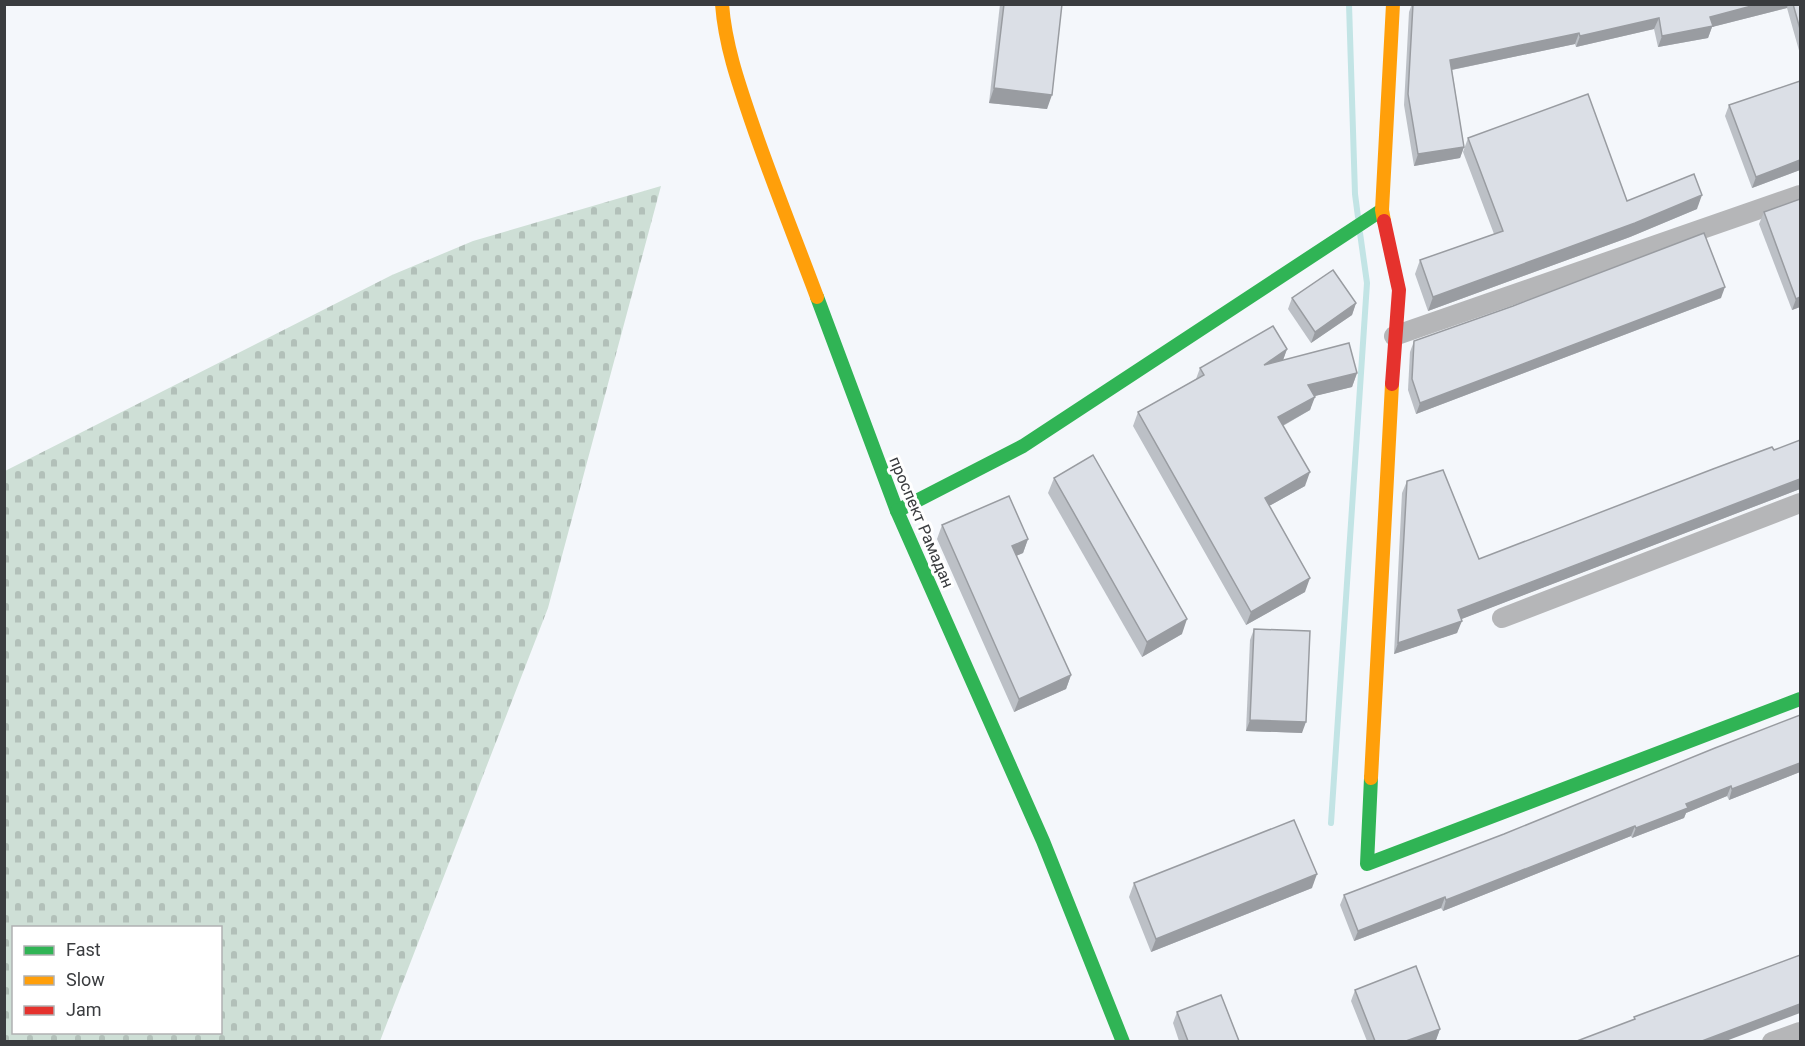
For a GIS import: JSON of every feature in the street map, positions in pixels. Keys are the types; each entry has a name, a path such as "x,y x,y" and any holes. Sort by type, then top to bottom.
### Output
{"street":[{"name":"проспект Рамадан","path":"722,4 732,60 758,140 897,511 1044,841 1123,1041"},
{"path":"1393,4 1382,210 1398,290 1367,864 1800,699"},
{"path":"1394,336 1800,195"},
{"path":"897,511 1023,446 1382,210"},
{"path":"1502,618 1800,503"},
{"path":"1772,1041 1800,1032"}],"green space":[{"path":"661,186 548,608 380,1041 5,1041 5,471 392,275 473,241"}],"building":[{"path":"1004,4 1062,4 1052,95 994,88"},
{"path":"1413,4 1759,4 1710,17 1713,26 1662,36 1659,18 1580,36 1579,33 1450,60 1464,147 1418,154 1408,94"},
{"path":"1793,4 1800,4 1800,29"},
{"path":"1800,81 1800,160 1756,177 1729,105"},
{"path":"1588,94 1627,201 1694,174 1702,195 1635,223 1433,297 1420,260 1503,231 1468,138"},
{"path":"1800,199 1800,297 1796,299 1764,212"},
{"path":"1704,233 1725,287 1420,403 1412,379 1414,341"},
{"path":"1333,270 1356,303 1315,332 1292,298"},
{"path":"1273,326 1287,349 1264,365 1349,343 1357,373 1308,385 1315,397 1278,417 1310,472 1265,498 1310,578 1251,612 1138,412 1204,375 1200,368"},
{"path":"1800,440 1800,479 1458,610 1462,621 1398,643 1407,481 1443,470 1479,559 1772,447 1774,450"},
{"path":"1093,455 1187,619 1147,642 1054,478"},
{"path":"1009,496 1028,539 1012,546 1071,675 1019,699 942,525"},
{"path":"1254,629 1310,631 1306,722 1250,720"},
{"path":"1800,715 1800,763 1732,789 1731,786 1686,804 1688,808 1358,931 1344,895 1504,834"},
{"path":"1294,820 1317,874 1156,939 1134,883"},
{"path":"1800,955 1800,1004 1702,1041 1577,1041 1635,1019 1634,1017"},
{"path":"1416,966 1440,1029 1406,1041 1375,1041 1355,990"},
{"path":"1221,995 1239,1041 1188,1041 1177,1012"}],"waterway":[{"path":"1349,4 1355,194 1358,217"},
{"path":"1331,823 1367,283 1360,233"}],"traffic: fast":[{"path":"897,511 1023,446 1382,210"},
{"path":"817,297 897,511 1043,841 1123,1042"},
{"path":"1371,778 1367,864 1800,699"}],"traffic: slow":[{"path":"722,4 729,48 741,91 817,297"},
{"path":"1384,221 1382,210 1393,4"},
{"path":"1371,778 1392,384"}],"traffic: jam":[{"path":"1384,221 1399,290 1392,384"}]}
